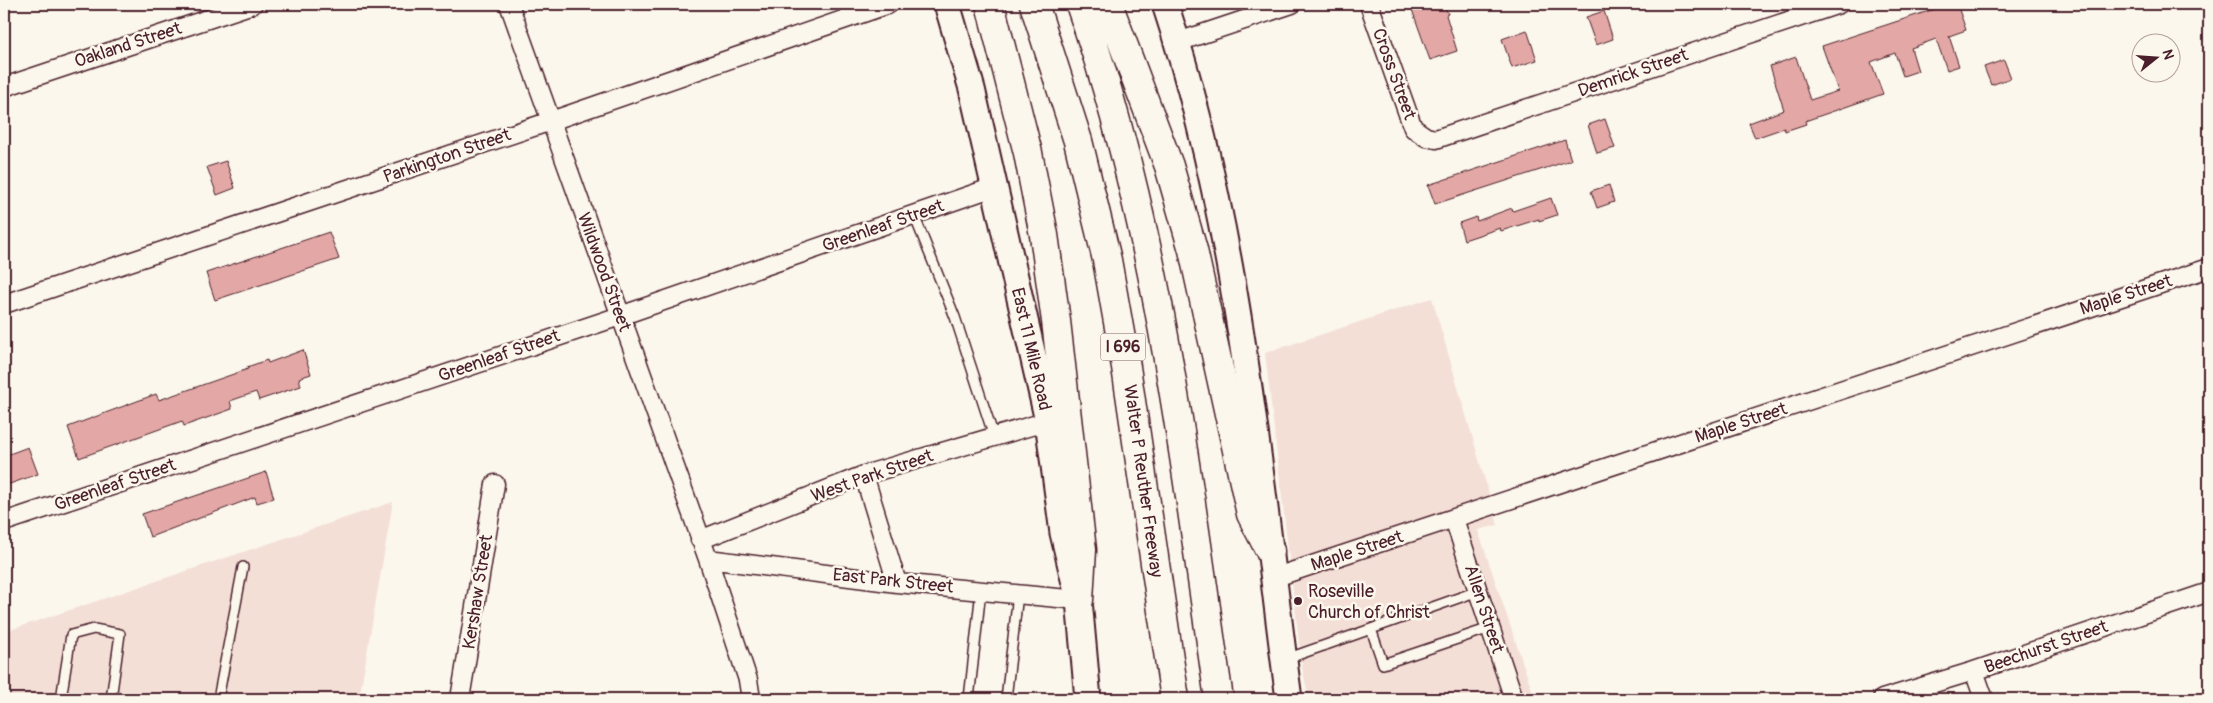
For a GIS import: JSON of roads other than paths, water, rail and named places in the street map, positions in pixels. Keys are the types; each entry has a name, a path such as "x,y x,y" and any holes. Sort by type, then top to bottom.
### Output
{"highway":[{"path":"990,4 1028,153 1044,235 1056,321 1082,550 1079,600"},
{"name":"Walter P Reuther Freeway","path":"1034,4 1078,141 1108,269 1126,367 1176,699"},
{"name":"I 696","path":"1080,4 1122,138 1146,240 1164,333 1186,467 1220,699"},
{"path":"1108,4 1169,166 1193,250 1251,514 1270,551"}],"main road":[{"name":"East 11 Mile Road","path":"946,4 972,88 1048,421 1062,533 1079,600 1088,699"},
{"path":"1165,4 1178,42 1208,159 1226,248 1242,339 1289,699"}],"street":[{"name":"Oakland Street","path":"4,87 253,4"},
{"name":"Wildwood Street","path":"509,4 708,559"},
{"name":"Parkington Street","path":"4,304 551,121 846,11 889,4"},
{"path":"1178,42 1292,4"},
{"name":"Cross Street","path":"1369,4 1413,128 1426,138"},
{"name":"Demrick Street","path":"1426,138 1436,139 1839,4"},
{"name":"Greenleaf Street","path":"4,522 620,316 994,187"},
{"name":"Maple Street","path":"1273,578 2209,268"},
{"name":"West Park Street","path":"700,540 864,475 1048,421"},
{"path":"864,475 897,583"},
{"name":"Kershaw Street","path":"460,699 495,484"},
{"name":"Allen Street","path":"1454,518 1514,699"},
{"name":"East Park Street","path":"708,559 897,583 1079,600"},
{"path":"708,559 748,680 751,699"},
{"name":"Beechurst Street","path":"1882,699 1974,671 2209,592"},
{"path":"1974,671 1984,699"}],"lane":[{"path":"914,215 955,317 994,437"},
{"path":"218,699 243,567"},
{"path":"969,699 980,590"},
{"path":"1284,660 1478,591"},
{"path":"1006,699 1018,594"},
{"path":"1371,629 1383,664 1490,628"},
{"path":"61,699 71,636 94,629 120,634 111,699"}],"place":[{"name":"Roseville Church of Christ","path":"1298,601"}]}
